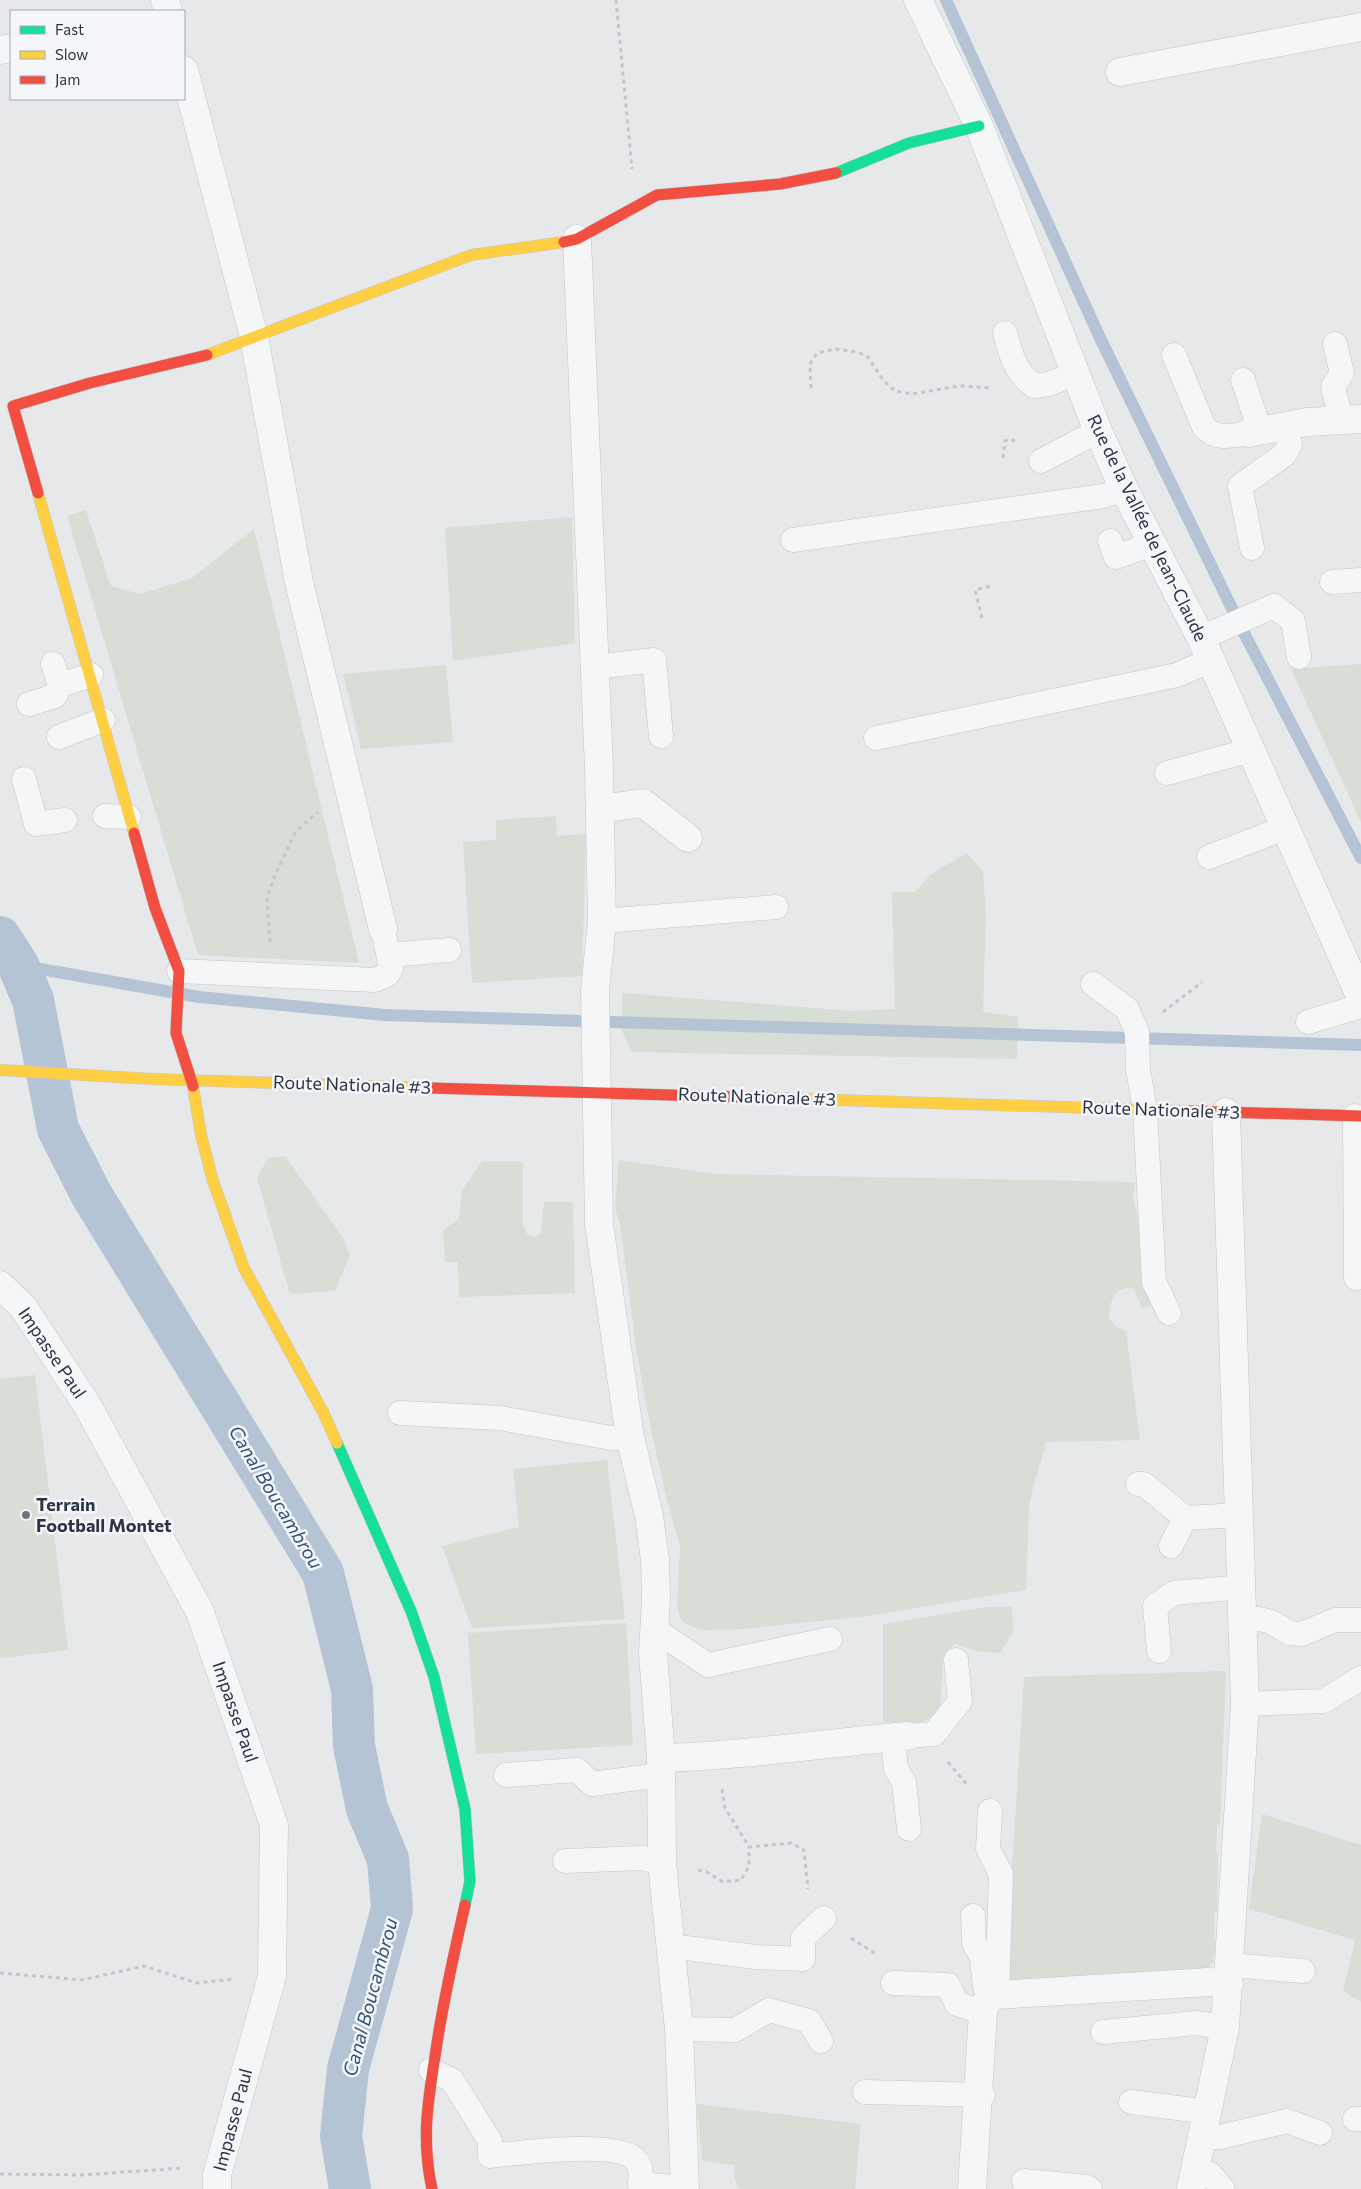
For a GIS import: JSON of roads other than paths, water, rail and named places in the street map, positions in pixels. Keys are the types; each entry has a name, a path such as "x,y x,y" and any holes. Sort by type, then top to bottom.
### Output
{"street":[{"name":"Rue de la Vallée de Jean-Claude","path":"918,0 980,126 1098,431 1124,489 1152,544 1210,642 1251,750 1361,998"},
{"path":"1120,72 1361,27"},
{"path":"185,74 254,337 299,582 383,929"},
{"path":"432,2189 426,2162 425,2118 431,2070 445,1991 470,1881 465,1809 434,1677 412,1611 323,1412 244,1268 213,1181 201,1136 192,1080 176,1033 180,971 155,908 13,406 90,383 197,358 472,255 549,246 577,239 657,195 780,184 844,170 909,144 980,126"},
{"path":"577,239 600,810 602,921 594,990 599,1224 630,1438 648,1516 655,1560 653,1654 660,1767 662,1863 679,2029 685,2189"},
{"path":"1254,432 1287,426 1351,420"},
{"path":"600,810 643,803 688,838"},
{"name":"Route Nationale #3","path":"0,1070 152,1079 1358,1116"},
{"path":"1193,2179 1225,2027 1245,1704 1244,1620 1226,1112"},
{"name":"Impasse Paul","path":"0,1285 23,1307 87,1405 200,1612 274,1825 272,1976 218,2177"},
{"path":"660,1767 718,1756 778,1748 900,1736"},
{"path":"972,2189 990,2002 1209,1982 1229,1974"}],"lane":[{"path":"1005,333 1013,362 1024,378 1034,386 1049,384 1076,373"},
{"path":"1335,344 1342,372 1333,387 1351,420"},
{"path":"1174,356 1204,427 1209,432 1224,437 1254,432 1243,380"},
{"path":"1252,548 1240,486 1284,455 1290,445 1287,426"},
{"path":"1041,461 1098,431"},
{"path":"793,540 1104,496 1124,489"},
{"path":"1110,541 1116,557 1152,544"},
{"path":"1332,582 1361,580"},
{"path":"876,738 1177,675 1210,642 1257,612 1274,606 1293,621 1299,657"},
{"path":"595,667 654,660 662,736"},
{"path":"29,704 55,696 57,674 90,675"},
{"path":"59,737 103,720"},
{"path":"1167,773 1251,750"},
{"path":"24,779 36,824 65,820"},
{"path":"105,816 129,817"},
{"path":"1209,857 1286,828"},
{"path":"602,921 776,907"},
{"path":"180,971 375,980 387,975 391,969 383,929"},
{"path":"389,956 449,950"},
{"path":"1094,984 1127,1009 1137,1039 1138,1069 1145,1110 1154,1282 1169,1313"},
{"path":"1308,1022 1361,1006"},
{"path":"1356,1278 1358,1116"},
{"path":"400,1413 500,1418 611,1438 630,1438"},
{"path":"1138,1484 1144,1484 1185,1518 1240,1515"},
{"path":"1171,1546 1185,1518"},
{"path":"1159,1651 1155,1606 1174,1593 1242,1588"},
{"path":"1244,1620 1260,1619 1271,1622 1290,1633 1302,1634 1335,1620 1361,1620"},
{"path":"655,1630 708,1665 830,1639"},
{"path":"909,1829 904,1782 896,1770 900,1736 934,1734 960,1701 956,1660"},
{"path":"1245,1704 1324,1702 1361,1678"},
{"path":"506,1775 577,1770 592,1784 660,1767"},
{"path":"990,1811 988,1849 1001,1874 990,2002"},
{"path":"565,1860 642,1858 662,1863"},
{"path":"973,1916 974,1943 982,1957 983,1982 990,2002"},
{"path":"671,1946 755,1957 803,1959 803,1938 824,1918"},
{"path":"1229,1974 1303,1971"},
{"path":"893,1983 948,1986 957,2004 990,2002"},
{"path":"679,2029 735,2030 769,2010 809,2020 820,2042"},
{"path":"1103,2032 1196,2023 1225,2027"},
{"path":"431,2070 452,2080 490,2141 490,2156 586,2148 626,2152 636,2159 642,2170 640,2184 685,2189"},
{"path":"865,2092 980,2095"},
{"path":"1131,2102 1206,2124 1220,2137 1287,2121 1320,2132"},
{"path":"1193,2179 1210,2174 1222,2189"},
{"path":"1024,2180 1087,2187 1090,2189"}],"waterway":[{"path":"946,0 1101,340 1244,633 1361,858"},
{"name":"Canal Boucambrou","path":"0,937 18,965 33,1000 58,1129 91,1194 323,1573 352,1689 354,1746 367,1809 388,1859 392,1909 348,2069 341,2136 350,2189"},
{"path":"18,965 199,997 385,1015 1361,1045"}],"place":[{"name":"Terrain Football Montet","path":"26,1515"}]}
